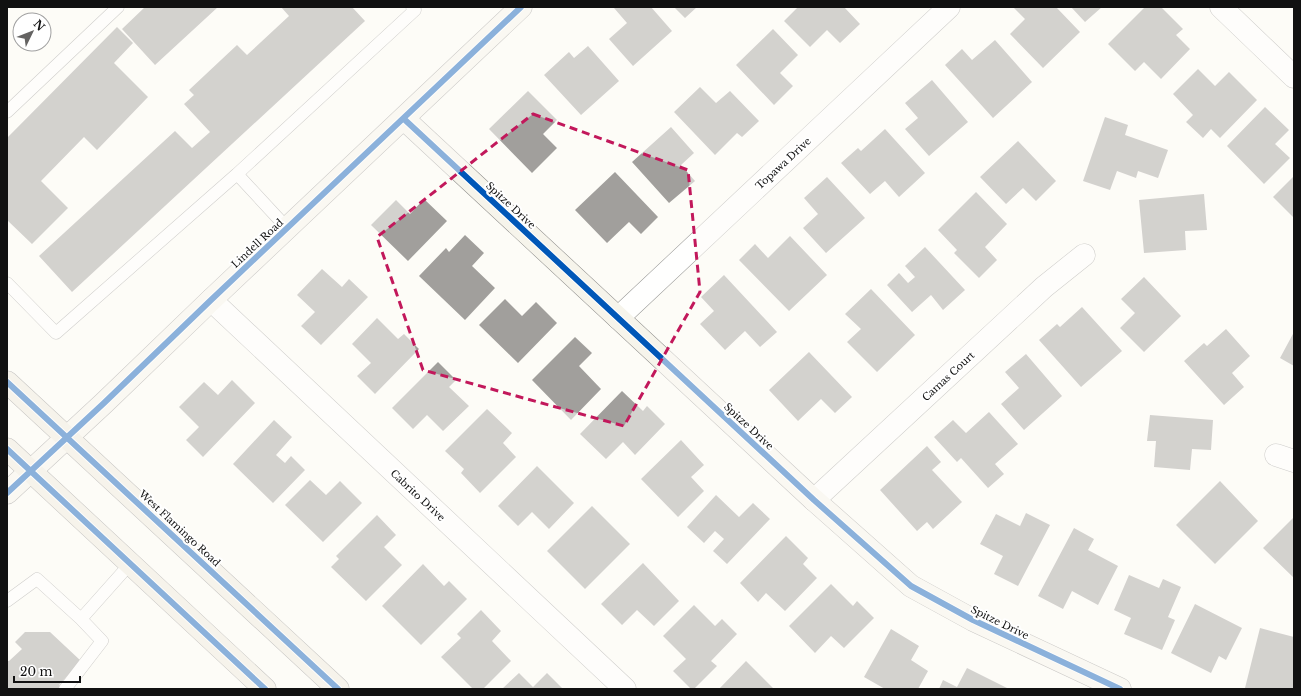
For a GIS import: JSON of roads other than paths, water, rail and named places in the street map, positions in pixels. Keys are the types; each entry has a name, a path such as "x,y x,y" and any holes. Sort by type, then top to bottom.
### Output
{"main road":[{"name":"West Flamingo Road","path":"7,382 338,689"},
{"path":"7,449 265,689"}],"street":[{"name":"Topawa Drive","path":"618,318 949,7"},
{"path":"1221,7 1294,77"},
{"name":"Lindell Road","path":"7,493 404,119 517,8"},
{"name":"Spitze Drive","path":"404,119 814,500 911,586 973,620 1120,689"},
{"name":"Camas Court","path":"814,500 1044,287 1084,255"},
{"name":"Cabrito Drive","path":"211,300 625,689"}],"lane":[{"path":"7,112 118,7"},
{"path":"7,283 56,333 238,174 415,10 412,7"},
{"path":"238,174 287,228"},
{"path":"81,619 130,564"},
{"path":"7,601 37,579 81,619 102,641 65,689"}]}
